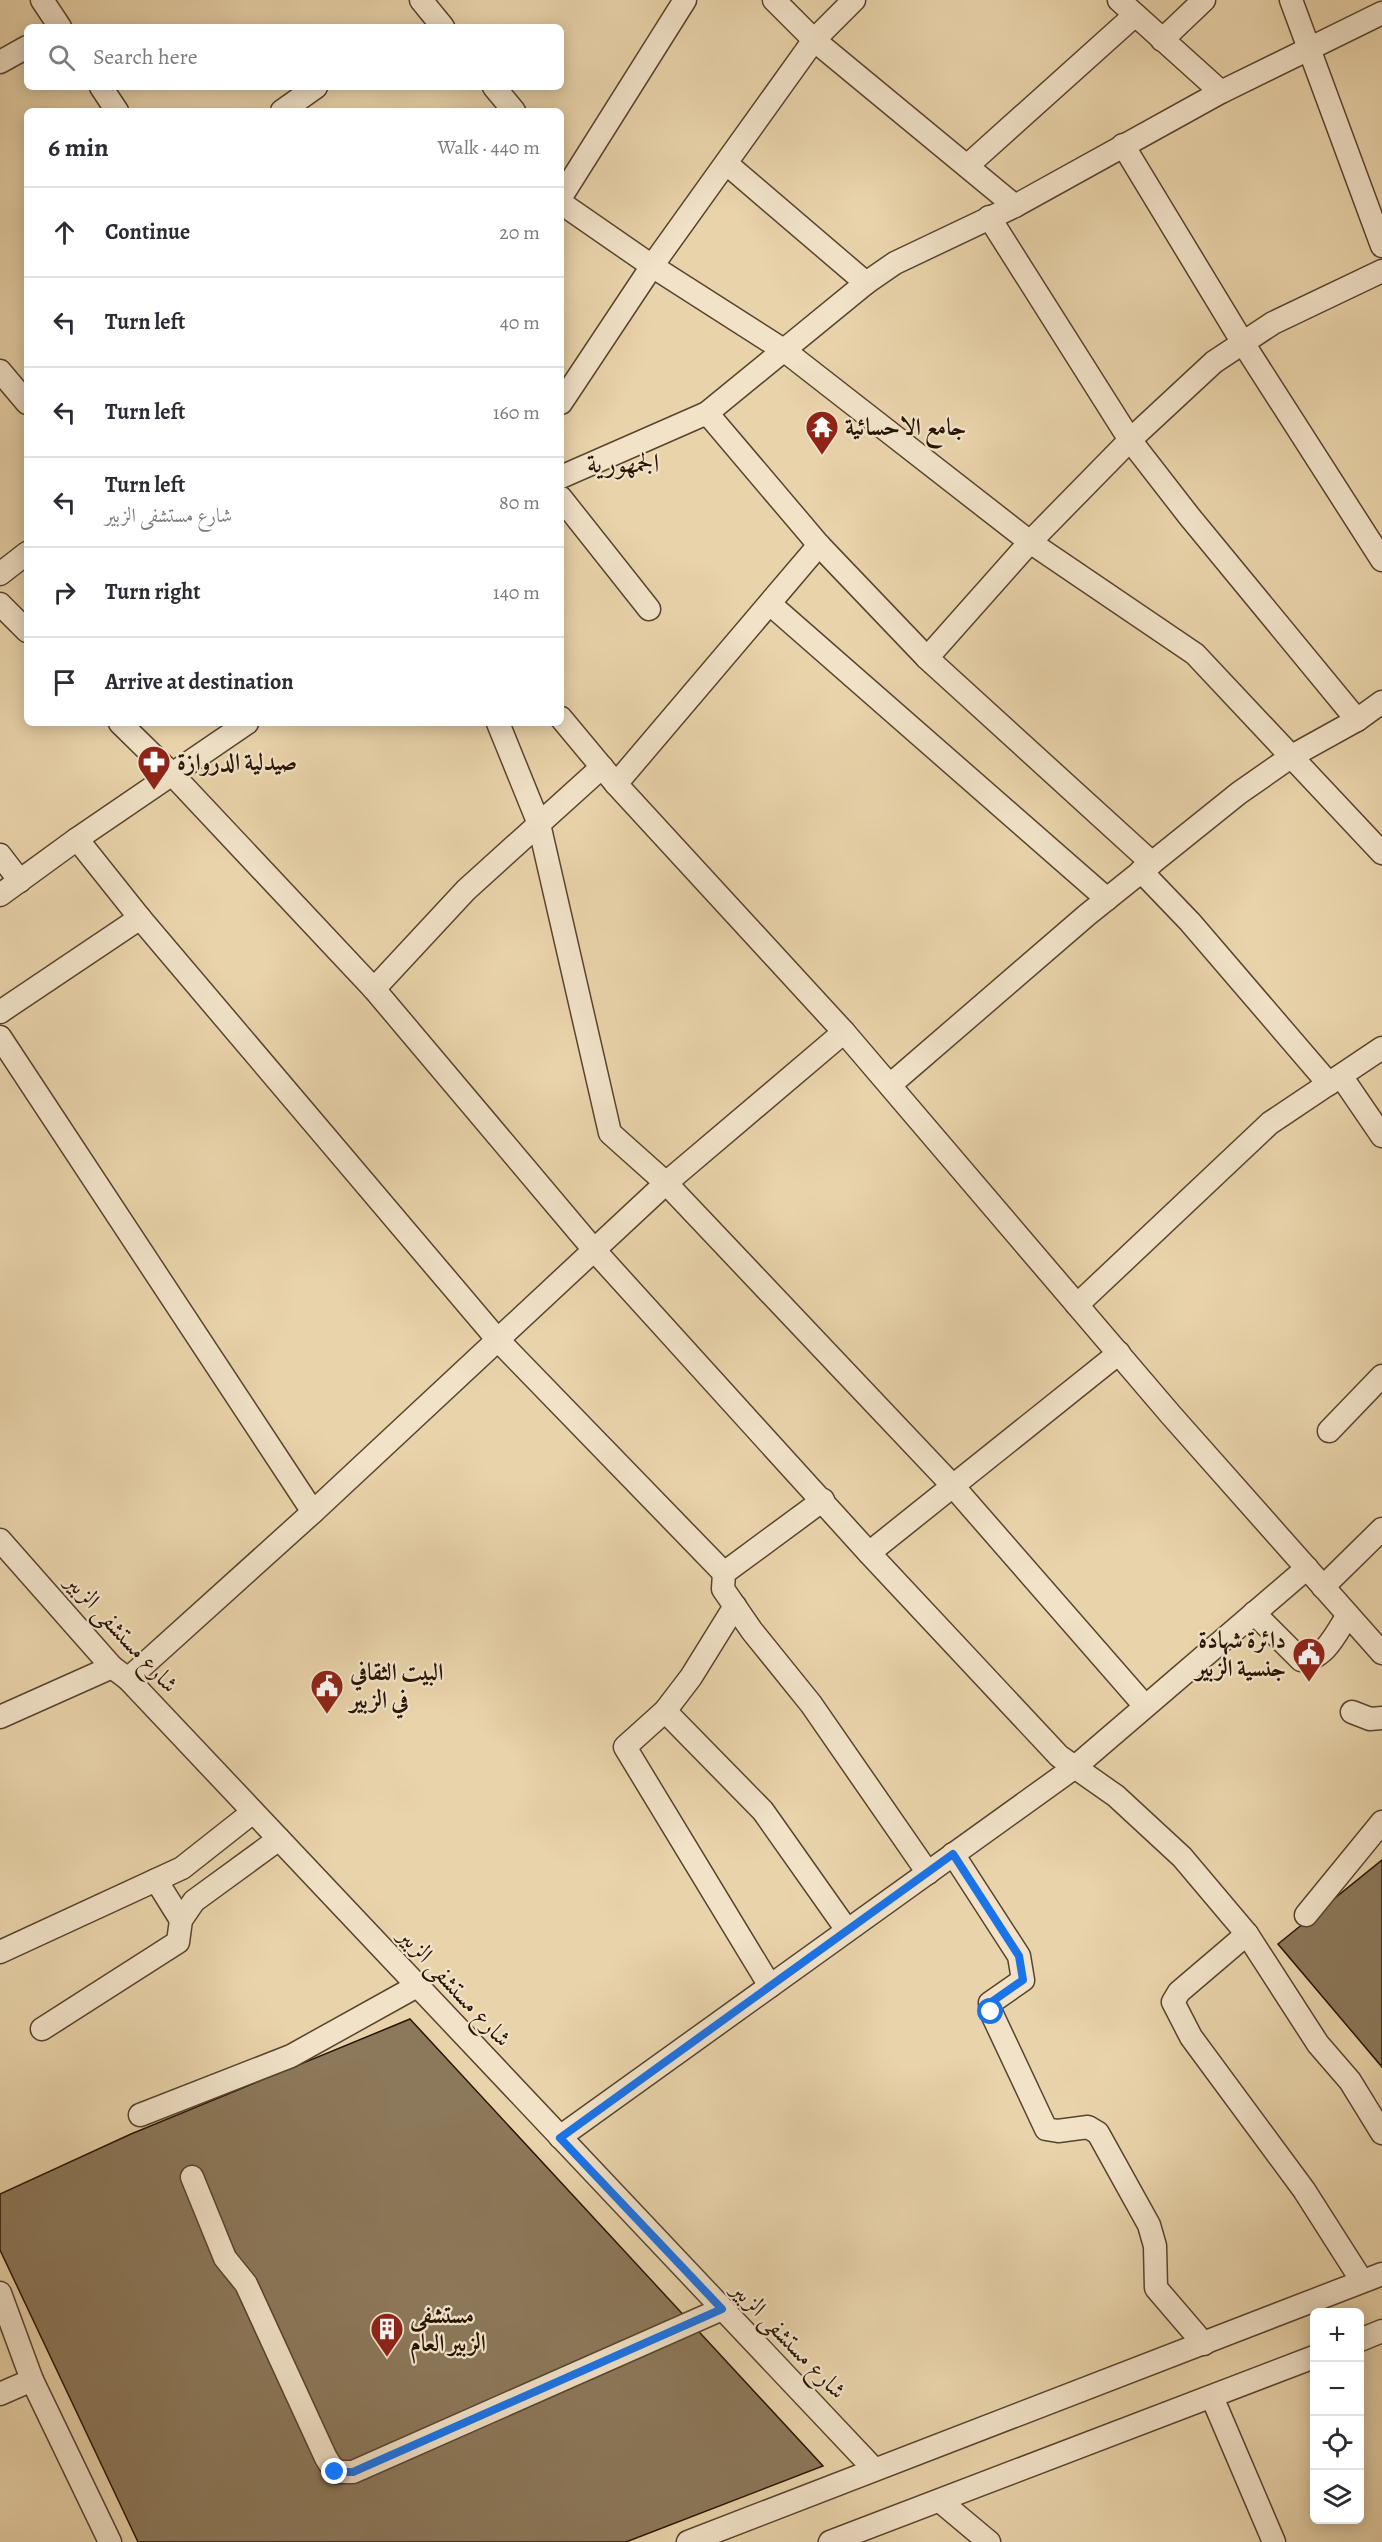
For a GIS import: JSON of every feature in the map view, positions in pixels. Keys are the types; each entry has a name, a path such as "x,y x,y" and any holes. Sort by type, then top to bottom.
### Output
{"street":[{"path":"42,0 58,24"},
{"path":"421,0 441,24"},
{"path":"565,181 685,0"},
{"path":"774,0 814,40 1014,206"},
{"path":"564,398 652,266 814,40 854,0"},
{"path":"1162,39 1204,0"},
{"path":"1291,0 1382,246"},
{"path":"967,166 1127,7 1221,92"},
{"path":"564,476 706,413 866,283 895,263 1014,206 1221,92 1309,51 1382,13"},
{"path":"0,62 24,49"},
{"path":"103,90 115,108"},
{"path":"286,108 312,90"},
{"path":"496,90 512,108"},
{"path":"1123,145 1243,343 1382,560"},
{"path":"727,164 866,283"},
{"path":"564,205 652,266 785,351 1030,542 1195,654 1382,852"},
{"path":"989,218 1130,440 1189,516 1357,720"},
{"path":"927,658 1030,542 1130,440 1214,362 1273,324 1382,271"},
{"path":"0,372 24,400"},
{"path":"706,413 819,545 927,658 1147,867 1190,922 1335,1080 1382,1136"},
{"path":"564,502 649,609"},
{"path":"374,989 466,890 539,824 609,775 770,604 819,545"},
{"path":"0,574 24,555"},
{"path":"0,604 24,628"},
{"path":"770,604 1107,899"},
{"path":"890,1085 1107,899 1239,793 1292,756 1357,720 1382,702"},
{"path":"564,722 609,775 844,1032 1077,1305 1382,1653"},
{"path":"123,726 172,774 374,989 595,1251 869,1553 1059,1756 1116,1796 1182,1857 1247,1934 1318,2044 1350,2081 1382,2133"},
{"path":"0,895 77,839 243,726"},
{"path":"499,726 539,824 610,1133 666,1183 953,1486 1145,1706"},
{"path":"77,839 140,918 497,1339 724,1573 723,1589 812,1704 928,1873"},
{"path":"0,855 20,881"},
{"path":"0,1012 140,918"},
{"path":"0,1717 120,1673 313,1512 666,1183 844,1032"},
{"path":"0,1037 313,1512"},
{"path":"1077,1305 1270,1123 1382,1048"},
{"path":"869,1553 1119,1353"},
{"path":"1329,1431 1382,1376"},
{"path":"724,1573 823,1500"},
{"path":"1323,1587 1382,1529"},
{"name":"شارع مستشفى الزبير","path":"0,1540 120,1673 874,2469"},
{"path":"560,2138 1075,1767 1307,1568"},
{"path":"735,1606 691,1677 665,1711 625,1747 770,1986"},
{"path":"1254,1613 1301,1660 1309,1660 1320,1655 1348,1615"},
{"path":"665,1711 763,1811 847,1930"},
{"path":"1352,1712 1370,1719 1382,1718"},
{"path":"0,1952 182,1868 253,1812"},
{"path":"1306,1915 1382,1822"},
{"path":"42,2029 178,1942 181,1920 194,1901 279,1839"},
{"path":"953,1854 1019,1956 1023,1980 990,2003 991,2012 1046,2128 1058,2131 1088,2127 1098,2133 1149,2225 1155,2246 1156,2288 1204,2344"},
{"path":"156,1880 181,1920"},
{"path":"688,2542 1372,2278 1191,2037 1173,2002 1179,1992 1247,1934"},
{"path":"140,2115 291,2056 417,1986"},
{"path":"192,2177 225,2258 246,2284 326,2458 335,2472 353,2472 722,2309"},
{"path":"0,2293 32,2380 110,2542"},
{"path":"1364,2338 1382,2331"},
{"path":"830,2542 1310,2359"},
{"path":"0,2394 32,2380"},
{"path":"1212,2397 1274,2542"},
{"path":"940,2501 989,2542"}],"building":[{"path":"1382,1860 1382,2067 1278,1944"},
{"name":"مستشفى الزبير العام","path":"410,2019 823,2466 626,2542 138,2542 0,2250 0,2194 131,2134"}],"place":[{"name":"جامع الاحسائية","path":"822,456"},
{"name":"صيدلية الدروازة","path":"154,791"},
{"name":"دائرة شهادة جنسية الزبير","path":"1309,1683"},
{"name":"البيت الثقافي في الزبير","path":"327,1715"},
{"name":"مستشفى الزبير العام","path":"387,2358"}],"district":[{"name":"الجمهورية","path":"623,463"}],"route":[{"path":"335,2472 353,2472 722,2309 560,2138 953,1854 1019,1956 1022,1966 1023,1980 990,2003 991,2012"}]}
